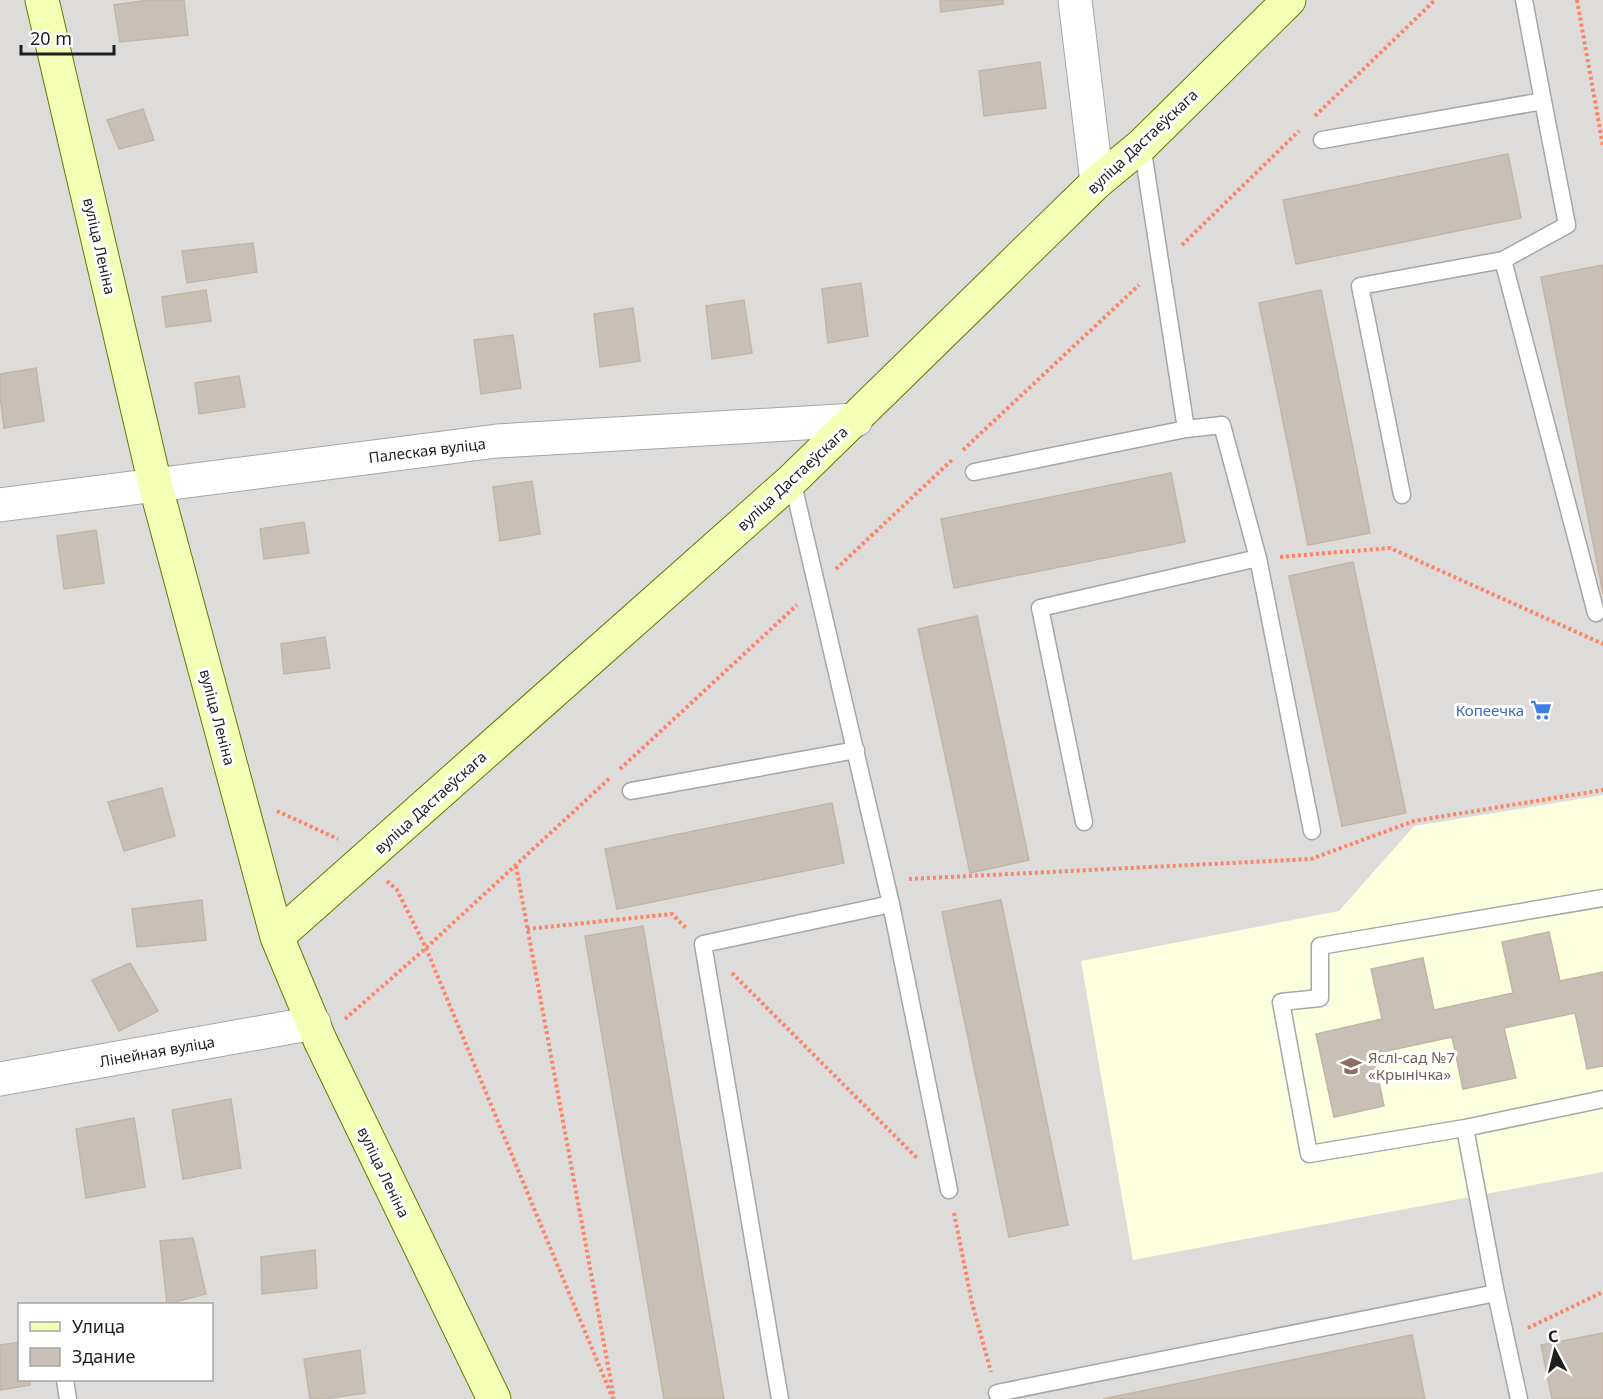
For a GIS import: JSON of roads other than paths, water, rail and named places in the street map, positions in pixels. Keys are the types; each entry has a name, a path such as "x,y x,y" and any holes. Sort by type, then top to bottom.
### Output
{"street":[{"name":"вуліца Леніна","path":"42,0 155,484 277,938 317,1032 494,1399"},
{"path":"1075,0 1097,182"},
{"name":"вуліца Дастаеўскага","path":"277,938 792,480 856,420 1097,182 1142,145 1290,0"},
{"name":"Палеская вуліца","path":"0,505 497,441 856,420"},
{"name":"Лінейная вуліца","path":"0,1079 317,1032"}],"lane":[{"path":"1402,495 1360,286 1503,260 1567,225 1524,0"},
{"path":"1322,140 1542,101"},
{"path":"1142,145 1186,429"},
{"path":"1503,260 1596,613"},
{"path":"974,472 1186,429 1222,425 1258,558 1312,831"},
{"path":"792,480 886,880 949,1190"},
{"path":"1084,822 1040,608 1258,558"},
{"path":"631,791 856,750"},
{"path":"1603,898 1320,946 1320,998 1281,1002 1309,1154 1465,1128 1603,1099"},
{"path":"780,1399 703,944 891,904"},
{"path":"1465,1128 1496,1293 1520,1399"},
{"path":"997,1393 1496,1293"},
{"path":"65,1381 68,1399"}],"place":[{"name":"Копеечка","path":"1541,710"},
{"name":"Яслі-сад №7 «Крынічка»","path":"1351,1066"}]}
